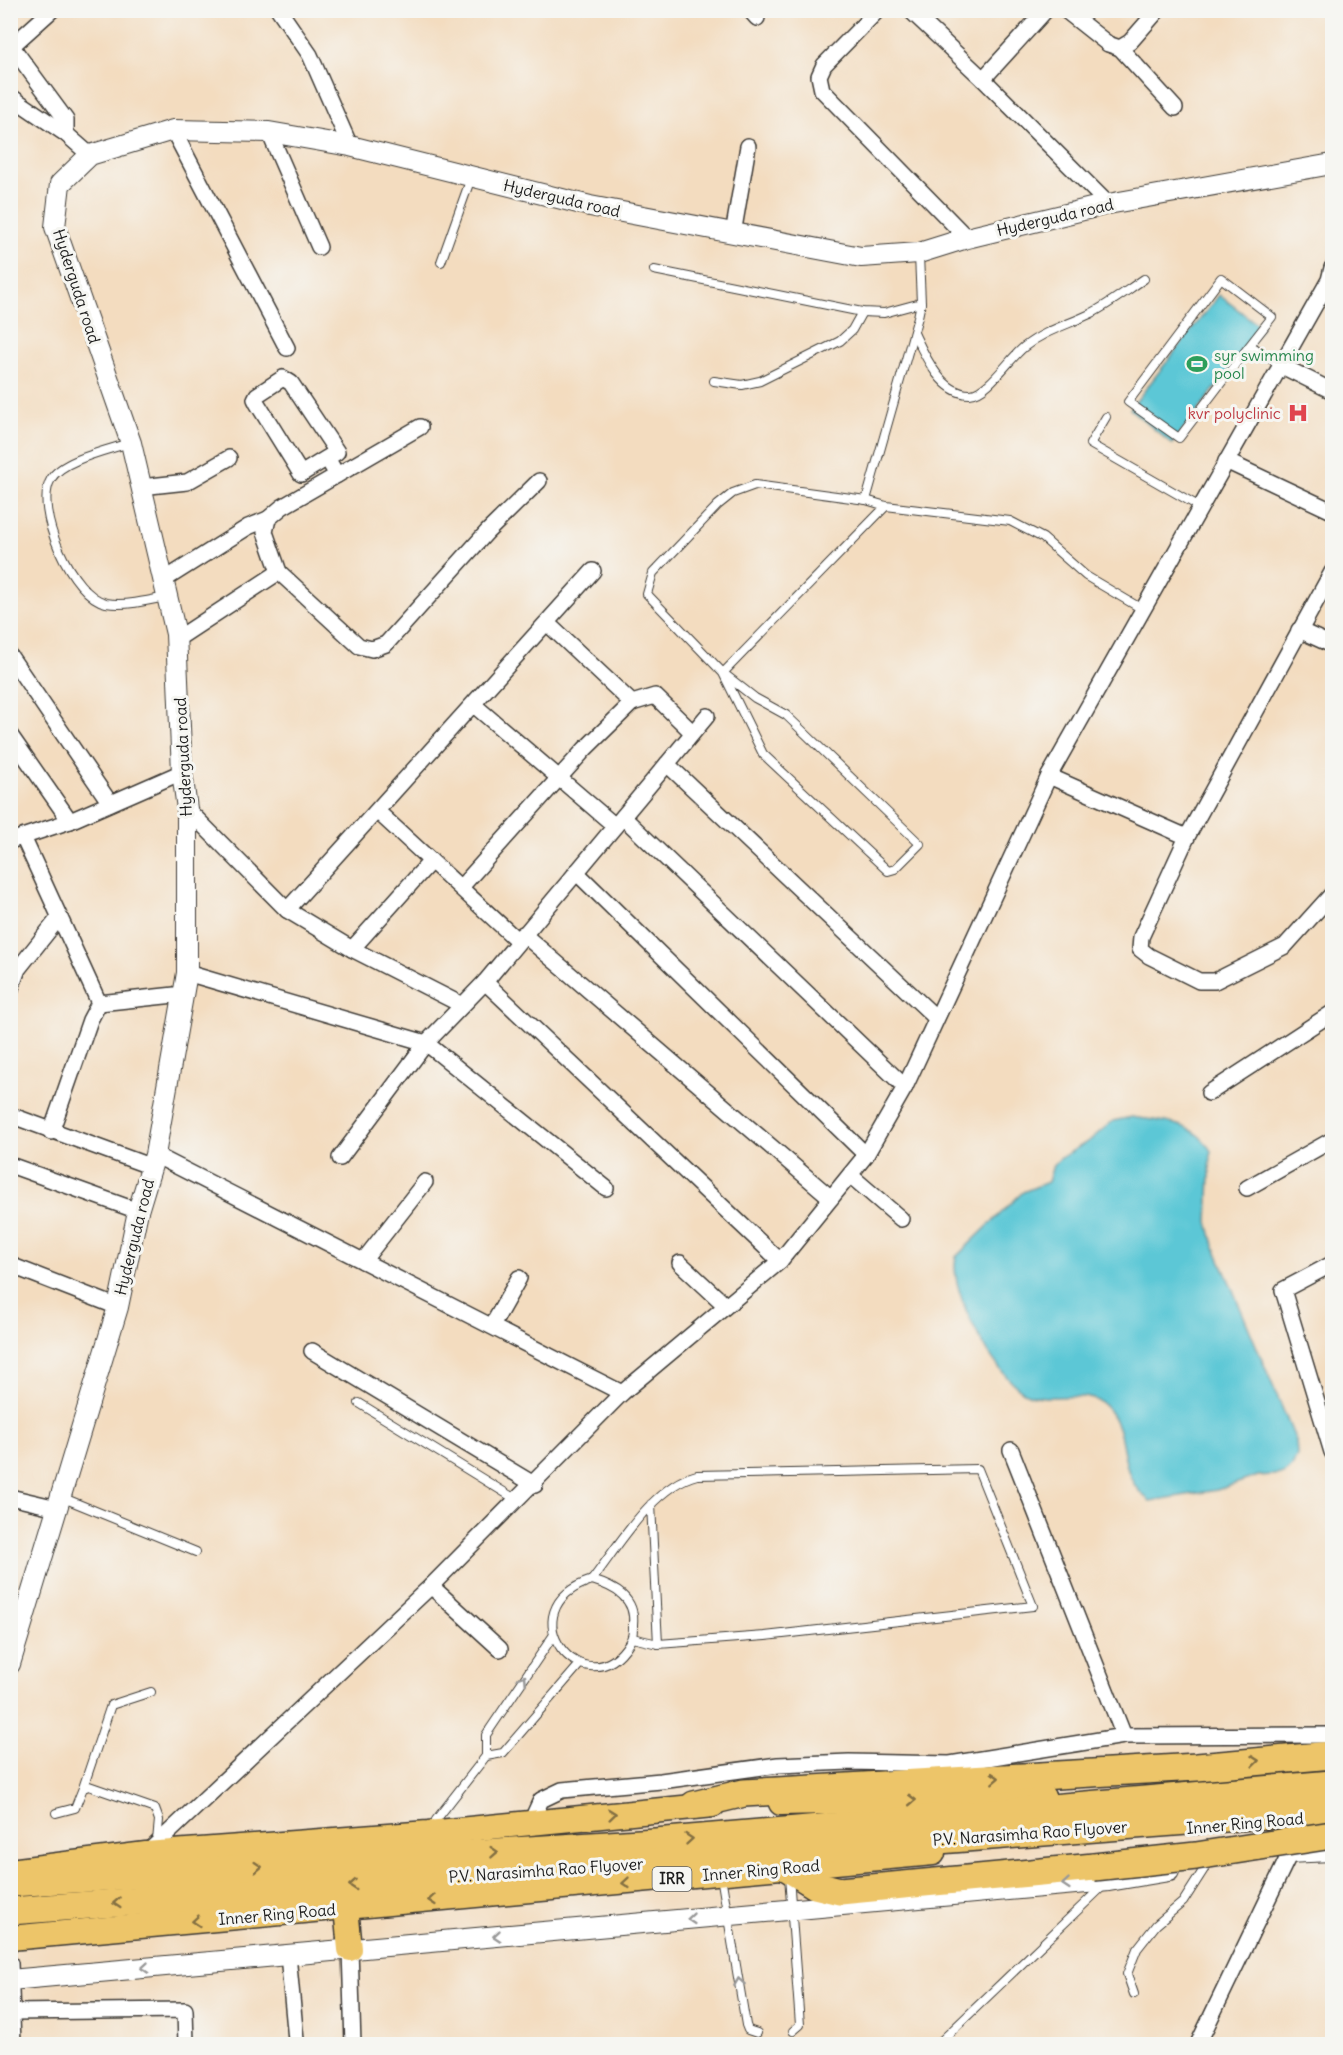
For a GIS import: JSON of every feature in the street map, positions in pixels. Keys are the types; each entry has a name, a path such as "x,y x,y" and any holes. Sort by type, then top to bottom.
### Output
{"highway":[{"path":"694,1805 744,1793 1197,1767 1332,1755"},
{"name":"P.V. Narasimha Rao Flyover","path":"10,1883 655,1842 1332,1784"},
{"name":"P.V. Narasimha Rao Flyover","path":"10,1911 1332,1810"},
{"path":"788,1868 815,1885 840,1891 1101,1874 1196,1856 1332,1835"}],"main road":[{"path":"10,1871 151,1850 580,1817 694,1805 1145,1795 1332,1780"},
{"name":"Inner Ring Road","path":"10,1938 788,1868 1103,1835 1332,1816"},
{"path":"346,1908 350,1949"}],"street":[{"path":"51,10 12,45 66,120 66,134"},
{"path":"279,10 310,55 350,146"},
{"path":"878,10 824,65 819,76 822,90 968,238"},
{"path":"910,10 983,79 1108,204"},
{"path":"983,79 1046,10"},
{"path":"1065,10 1108,44 1120,48 1175,108"},
{"path":"1120,48 1130,42 1158,10"},
{"path":"10,96 66,134 90,155"},
{"path":"173,130 288,348"},
{"name":"Hyderguda road","path":"10,1664 118,1306 138,1211 153,1161 187,973 187,809 182,772 177,639 131,443 55,227 60,184 90,155 173,130 269,132 350,146 590,206 861,257 919,254 968,238 1108,204 1332,164"},
{"path":"269,132 319,248"},
{"path":"733,234 748,146"},
{"path":"10,1863 151,1850 519,1501 622,1394 780,1261 866,1155 905,1087 1049,776 1331,277"},
{"path":"1280,365 1332,391"},
{"path":"283,378 291,383 337,452 327,458 301,474 257,403 255,399 257,395 283,378"},
{"path":"165,589 248,527 268,519 282,507 420,427"},
{"path":"141,487 187,482 230,458"},
{"path":"327,458 338,475"},
{"path":"1226,461 1332,511"},
{"path":"268,519 265,532 279,572 359,646 372,649 386,644 487,532 539,481"},
{"path":"287,910 378,812 592,571"},
{"path":"177,639 279,572"},
{"path":"1332,572 1187,837 1142,938 1140,949 1149,956 1199,981 1215,981 1285,946 1332,894"},
{"path":"547,623 632,703"},
{"path":"1299,630 1332,645"},
{"path":"10,656 110,803"},
{"path":"461,887 558,779 632,703 655,696 692,732"},
{"path":"474,705 558,779 619,821 905,1087"},
{"path":"340,1158 426,1044 485,982 707,716"},
{"path":"10,735 70,822"},
{"path":"667,764 936,1018"},
{"path":"99,1003 16,839 70,822 182,772"},
{"path":"1049,776 1187,837"},
{"path":"187,809 287,910 352,949 462,1005"},
{"path":"378,812 430,861 520,938 831,1198"},
{"path":"352,949 430,861"},
{"path":"576,872 866,1155"},
{"path":"10,991 18,969 58,919"},
{"path":"187,973 426,1044 606,1188"},
{"path":"485,982 780,1261"},
{"path":"99,1003 184,994"},
{"path":"51,1132 90,1020 99,1003"},
{"path":"1209,1093 1332,1013"},
{"path":"10,1115 51,1132 153,1161 363,1260 622,1394"},
{"path":"1247,1188 1332,1140"},
{"path":"10,1165 138,1211"},
{"path":"850,1175 901,1219"},
{"path":"363,1260 425,1182"},
{"path":"681,1263 725,1305"},
{"path":"1332,1264 1283,1290 1332,1452"},
{"path":"10,1265 118,1306"},
{"path":"492,1326 519,1278"},
{"path":"312,1351 535,1485"},
{"path":"1011,1450 1124,1736"},
{"path":"10,1497 58,1502"},
{"path":"431,1586 500,1649"},
{"path":"535,1813 541,1800 562,1790 661,1781 778,1765 849,1762 950,1764 1124,1736 1332,1735"},
{"path":"432,1827 571,1810 580,1817"},
{"path":"1198,2044 1290,1853 1285,1820"},
{"path":"13,2044 11,1974 288,1955 791,1910 1101,1874 1206,1866 1290,1853 1332,1851"},
{"path":"350,1949 353,2044"},
{"path":"288,1955 296,2040"},
{"path":"12,2012 185,2010 186,2044"}],"lane":[{"path":"441,262 472,176"},
{"path":"866,500 921,303 919,254"},
{"path":"654,270 862,312 884,313 921,303"},
{"path":"1221,278 1272,317 1250,345 1179,438 1128,402 1221,278"},
{"path":"914,333 936,373 961,392 971,395 985,389 1011,358 1037,337 1090,314 1144,279"},
{"path":"714,381 742,385 760,381 840,341 852,330 862,312"},
{"path":"1250,345 1280,365"},
{"path":"1106,417 1090,444 1200,507"},
{"path":"131,443 63,466 51,478 47,492 51,524 73,577 87,594 105,603 124,603 165,589"},
{"path":"723,673 763,754 888,871 895,869 920,844 786,716 754,698 723,673 647,594 653,573 718,505 733,493 755,485 866,500 886,506 1010,521 1043,538 1086,576 1143,609"},
{"path":"723,673 886,506"},
{"path":"359,1403 519,1501"},
{"path":"592,1580 609,1585 621,1592 630,1603 634,1616 632,1638 622,1654 611,1662 590,1666 568,1658 559,1648 553,1636 551,1622 562,1599 572,1589 592,1580 651,1504 675,1483 697,1475 978,1469 1033,1606 765,1636 658,1644 632,1638"},
{"path":"58,1502 196,1552"},
{"path":"651,1504 658,1644"},
{"path":"432,1827 486,1756 486,1735 553,1636"},
{"path":"486,1756 503,1753 580,1664"},
{"path":"56,1813 75,1808 111,1705 150,1692"},
{"path":"83,1788 89,1786 155,1809 159,1820 151,1850"},
{"path":"1134,1994 1127,1974 1137,1949 1156,1925 1183,1902 1206,1866"},
{"path":"788,1868 800,2025 793,2031"},
{"path":"721,1874 746,2025 748,2030 758,2033"},
{"path":"938,2044 1101,1874"}],"water":[{"path":"1219,295 1262,328 1172,444 1130,409"},
{"path":"1132,1117 1187,1128 1204,1141 1211,1151 1208,1222 1214,1245 1296,1441 1297,1455 1292,1467 1284,1474 1258,1476 1217,1490 1150,1501 1139,1491 1132,1480 1115,1419 1107,1408 1089,1398 1044,1397 1024,1392 1012,1382 987,1350 966,1310 955,1272 956,1257 1023,1192 1048,1182 1053,1165 1062,1157 1089,1141 1113,1121"}],"place":[{"name":"syr swimming pool","path":"1197,364"},
{"name":"kvr polyclinic","path":"1298,413"}]}
